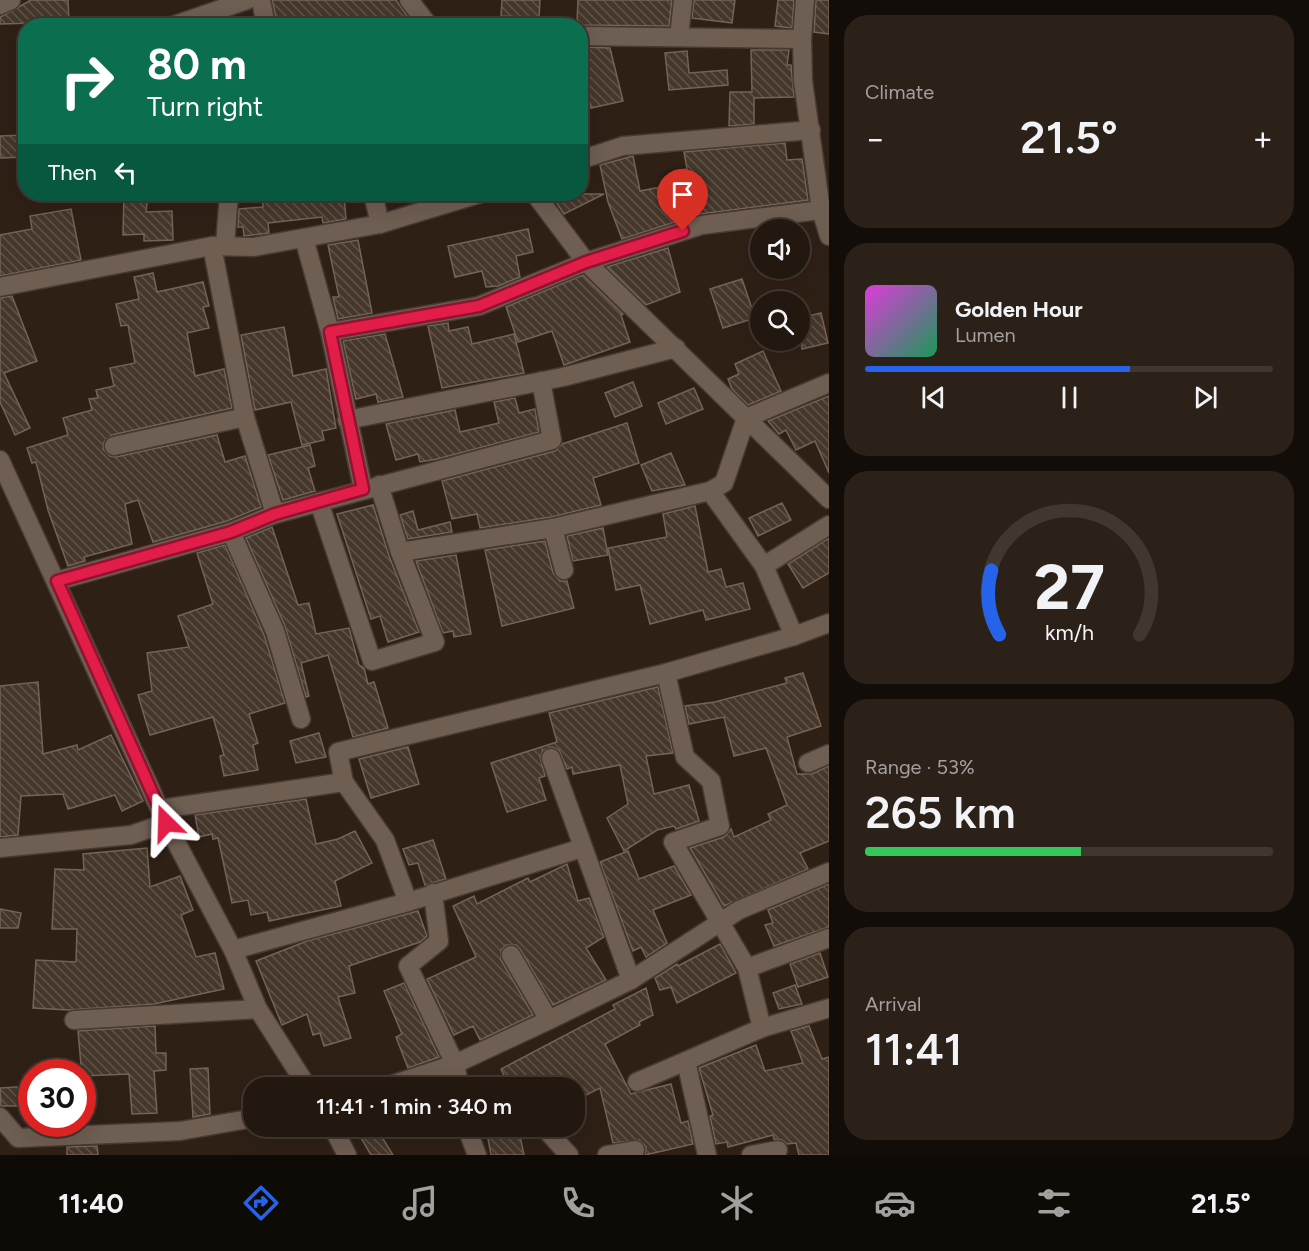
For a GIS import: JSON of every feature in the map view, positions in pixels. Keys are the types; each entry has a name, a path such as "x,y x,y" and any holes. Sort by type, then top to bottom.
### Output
{"street":[{"path":"0,5 11,0"},
{"path":"205,18 247,0"},
{"path":"261,0 264,18"},
{"path":"409,0 423,18"},
{"path":"679,38 683,0"},
{"path":"805,0 802,39 803,81 829,236"},
{"path":"588,36 802,39"},
{"path":"588,157 623,146 811,130"},
{"path":"228,201 219,246 245,417 275,514"},
{"path":"375,201 380,224"},
{"path":"0,287 219,246 254,247 380,224 455,201"},
{"path":"540,201 586,262 829,499"},
{"path":"330,332 479,306 586,262 702,225 825,209"},
{"path":"304,238 330,332 347,420 371,487 400,552 435,642 372,661 319,502"},
{"path":"347,420 542,381 676,348"},
{"path":"57,581 231,532 275,514 552,440 542,381"},
{"path":"400,552 553,528 710,491 724,483 746,417 829,383"},
{"path":"114,446 245,417"},
{"path":"0,460 164,816 233,950 258,1009 301,1077"},
{"path":"710,491 764,566 794,636"},
{"path":"764,566 829,525"},
{"path":"553,528 564,570"},
{"path":"231,532 274,631 301,719"},
{"path":"408,902 385,840 344,782 338,752 666,673 794,636 829,623"},
{"path":"666,673 685,758 711,781 720,826 673,842 747,968 762,1028"},
{"path":"808,763 829,754"},
{"path":"551,758 631,980"},
{"path":"0,849 131,835 164,816 344,782"},
{"path":"233,950 408,902 582,848"},
{"path":"416,1077 456,1064 631,980 739,910 829,872"},
{"path":"434,893 439,941 408,966 456,1064 458,1077"},
{"path":"747,968 829,938"},
{"path":"511,955 549,1020"},
{"path":"637,1082 762,1028 829,1008"},
{"path":"74,1020 258,1009"},
{"path":"686,1061 707,1155"},
{"path":"0,1117 18,1138 180,1131 243,1120"},
{"path":"338,1137 347,1155"},
{"path":"470,1137 477,1155"},
{"path":"553,1137 569,1155"},
{"path":"607,1155 635,1150"},
{"path":"751,1155 778,1150"}],"building":[{"path":"31,0 68,0 69,18 18,18 18,23 0,24 0,17"},
{"path":"272,0 396,0 408,18 276,18"},
{"path":"502,0 540,0 539,18 501,16"},
{"path":"578,0 672,0 669,26 588,25 588,18 577,18"},
{"path":"694,0 735,0 732,23 692,18"},
{"path":"778,0 794,0 792,28 775,26"},
{"path":"816,0 829,0 829,34 814,32"},
{"path":"588,47 610,48 623,101 591,108 588,95"},
{"path":"751,50 789,50 787,65 791,65 794,97 754,98 754,124 729,126 730,92 752,92"},
{"path":"687,51 689,73 727,70 728,85 669,90 665,53"},
{"path":"18,135 18,157 0,158 0,136"},
{"path":"785,143 787,160 802,159 808,200 700,214 622,239 608,202 600,165 633,156 640,191 676,184 674,171 687,169 684,152"},
{"path":"588,194 604,194 564,214 556,201 588,201"},
{"path":"124,201 147,201 146,212 172,211 173,240 144,241 144,234 123,235"},
{"path":"263,201 345,201 346,219 323,223 322,217 268,223 269,233 244,236 243,227 238,227 239,209 263,207"},
{"path":"71,209 81,260 0,276 0,235 32,229 30,216"},
{"path":"528,229 533,252 516,256 520,277 498,286 486,287 482,271 455,277 448,246"},
{"path":"358,240 372,313 338,319 333,297 339,297 328,245"},
{"path":"668,248 680,292 646,305 607,267"},
{"path":"153,273 157,292 203,282 209,306 203,307 209,328 187,333 195,376 224,369 232,408 112,435 104,442 103,449 110,456 116,457 217,435 225,462 245,456 261,507 227,521 153,542 138,500 125,504 132,544 84,557 85,561 68,566 48,510 36,462 32,463 27,448 68,435 63,418 92,410 89,399 98,398 96,390 114,386 110,368 135,363 128,325 121,326 116,304 139,299 134,277"},
{"path":"583,275 623,314 621,315 630,342 564,365 552,331 518,342 506,307"},
{"path":"742,279 750,303 750,320 723,328 710,289"},
{"path":"12,296 37,361 4,373 30,428 15,435 0,402 0,298"},
{"path":"821,313 828,343 810,347 810,316"},
{"path":"448,323 449,331 468,327 472,344 514,334 524,373 442,388 428,326"},
{"path":"284,327 293,376 326,369 336,428 322,431 324,440 302,445 291,402 255,410 241,335"},
{"path":"385,334 403,397 378,402 376,394 356,399 343,341"},
{"path":"763,351 781,391 748,405 732,389 728,379 739,374 735,364"},
{"path":"633,382 642,406 615,417 605,393"},
{"path":"694,388 703,409 666,424 658,403"},
{"path":"829,396 829,473 815,441 796,450 786,430 779,434 768,421"},
{"path":"515,398 519,413 535,409 539,432 437,459 420,462 418,454 396,460 386,424 455,410 460,432 499,423 494,402"},
{"path":"627,423 639,463 593,478 601,505 551,517 480,528 477,514 452,519 442,481 555,451 562,444"},
{"path":"310,445 315,466 308,468 315,491 283,500 268,455"},
{"path":"671,453 685,485 652,491 641,465"},
{"path":"782,503 791,520 758,536 749,518"},
{"path":"373,505 389,556 419,632 388,642 380,616 371,619 337,514"},
{"path":"695,506 708,572 721,569 726,587 743,583 750,609 706,620 703,610 650,624 640,585 616,590 608,548 667,537 663,514"},
{"path":"413,511 418,530 450,522 452,532 408,539 400,515"},
{"path":"272,527 298,605 309,603 316,634 349,628 359,665 364,668 368,684 374,682 388,728 353,737 328,655 301,663 309,696 306,697 285,626 246,538"},
{"path":"603,528 608,555 573,561 567,536"},
{"path":"829,538 829,573 803,588 788,564"},
{"path":"545,541 553,573 560,581 567,581 574,608 502,626 485,550"},
{"path":"225,545 264,635 285,703 249,714 258,743 253,745 258,770 224,776 220,756 224,755 213,717 150,735 138,695 152,691 147,653 189,647 178,616 213,604 197,553"},
{"path":"456,555 471,634 454,637 453,631 443,633 416,561"},
{"path":"803,673 821,726 787,737 797,774 812,774 829,766 829,841 800,853 808,869 724,906 690,848 724,837 731,829 734,837 771,820 768,814 787,805 766,748 734,756 724,717 689,724 685,706 715,702 787,683 785,678"},
{"path":"38,682 43,754 77,745 78,750 111,735 143,801 122,811 115,795 68,809 63,794 21,796 18,835 0,837 0,686"},
{"path":"658,687 673,753 646,756 654,794 689,785 699,821 676,829 674,826 657,830 624,851 607,818 628,804 620,765 573,774 572,767 567,769 559,750 552,747 543,750 540,757 545,776 539,778 546,800 507,812 491,763 557,742 549,713"},
{"path":"319,733 326,757 296,763 290,741"},
{"path":"408,747 419,784 371,798 359,759"},
{"path":"306,799 316,844 338,839 355,831 372,863 335,881 341,906 269,921 267,912 251,915 248,900 232,903 218,838 213,839 212,834 199,837 195,815"},
{"path":"433,840 446,879 425,885 418,863 409,865 403,849"},
{"path":"147,848 150,887 180,876 193,910 181,915 196,957 215,953 224,989 154,1004 69,1010 33,1008 36,960 76,962 77,929 52,929 55,869 84,870 83,854"},
{"path":"628,851 639,879 674,866 691,895 653,910 667,943 646,957 641,947 633,951 600,862"},
{"path":"567,864 578,901 589,898 604,937 586,948 606,980 553,1005 520,949 516,945 506,945 501,950 501,960 533,1015 480,1040 473,1026 454,1035 427,979 476,957 453,906 474,896 477,904 528,878 530,882"},
{"path":"829,884 829,927 774,946 765,925 773,923 768,910"},
{"path":"0,909 21,913 18,928 0,928"},
{"path":"418,911 427,936 420,942 349,966 355,993 338,997 351,1038 324,1046 320,1033 313,1035 307,1014 282,1025 256,961 307,941"},
{"path":"720,944 736,973 677,1003 671,987 660,990 655,978 677,964 678,966"},
{"path":"820,953 828,977 798,987 790,964"},
{"path":"404,983 439,1057 408,1068 396,1037 402,1034 384,991"},
{"path":"795,985 802,1004 779,1009 773,993"},
{"path":"646,988 653,1015 639,1022 640,1025 605,1044 631,1094 671,1084 681,1123 688,1121 693,1144 645,1155 646,1147 639,1140 613,1143 600,1088 585,1096 585,1077 505,1077 501,1069 615,1009 613,1005"},
{"path":"155,1026 156,1053 166,1053 166,1070 154,1071 157,1113 132,1114 129,1074 96,1075 96,1059 80,1059 78,1031"},
{"path":"809,1026 822,1059 829,1057 829,1155 799,1155 796,1143 787,1144 782,1140 774,1139 773,1135 728,1147 727,1142 716,1144 710,1116 713,1115 699,1068 756,1045 765,1071 803,1063 791,1031"},
{"path":"208,1068 210,1114 193,1117 190,1069"},
{"path":"18,1087 18,1106 1,1106 0,1088"},
{"path":"360,1137 382,1137 393,1155 371,1155"},
{"path":"488,1137 520,1137 524,1155 491,1155"},
{"path":"97,1146 98,1155 67,1155 67,1147"}],"route":[{"path":"166,823 57,581 231,532 275,514 363,489 330,332 479,306 586,262 683,231"}]}
